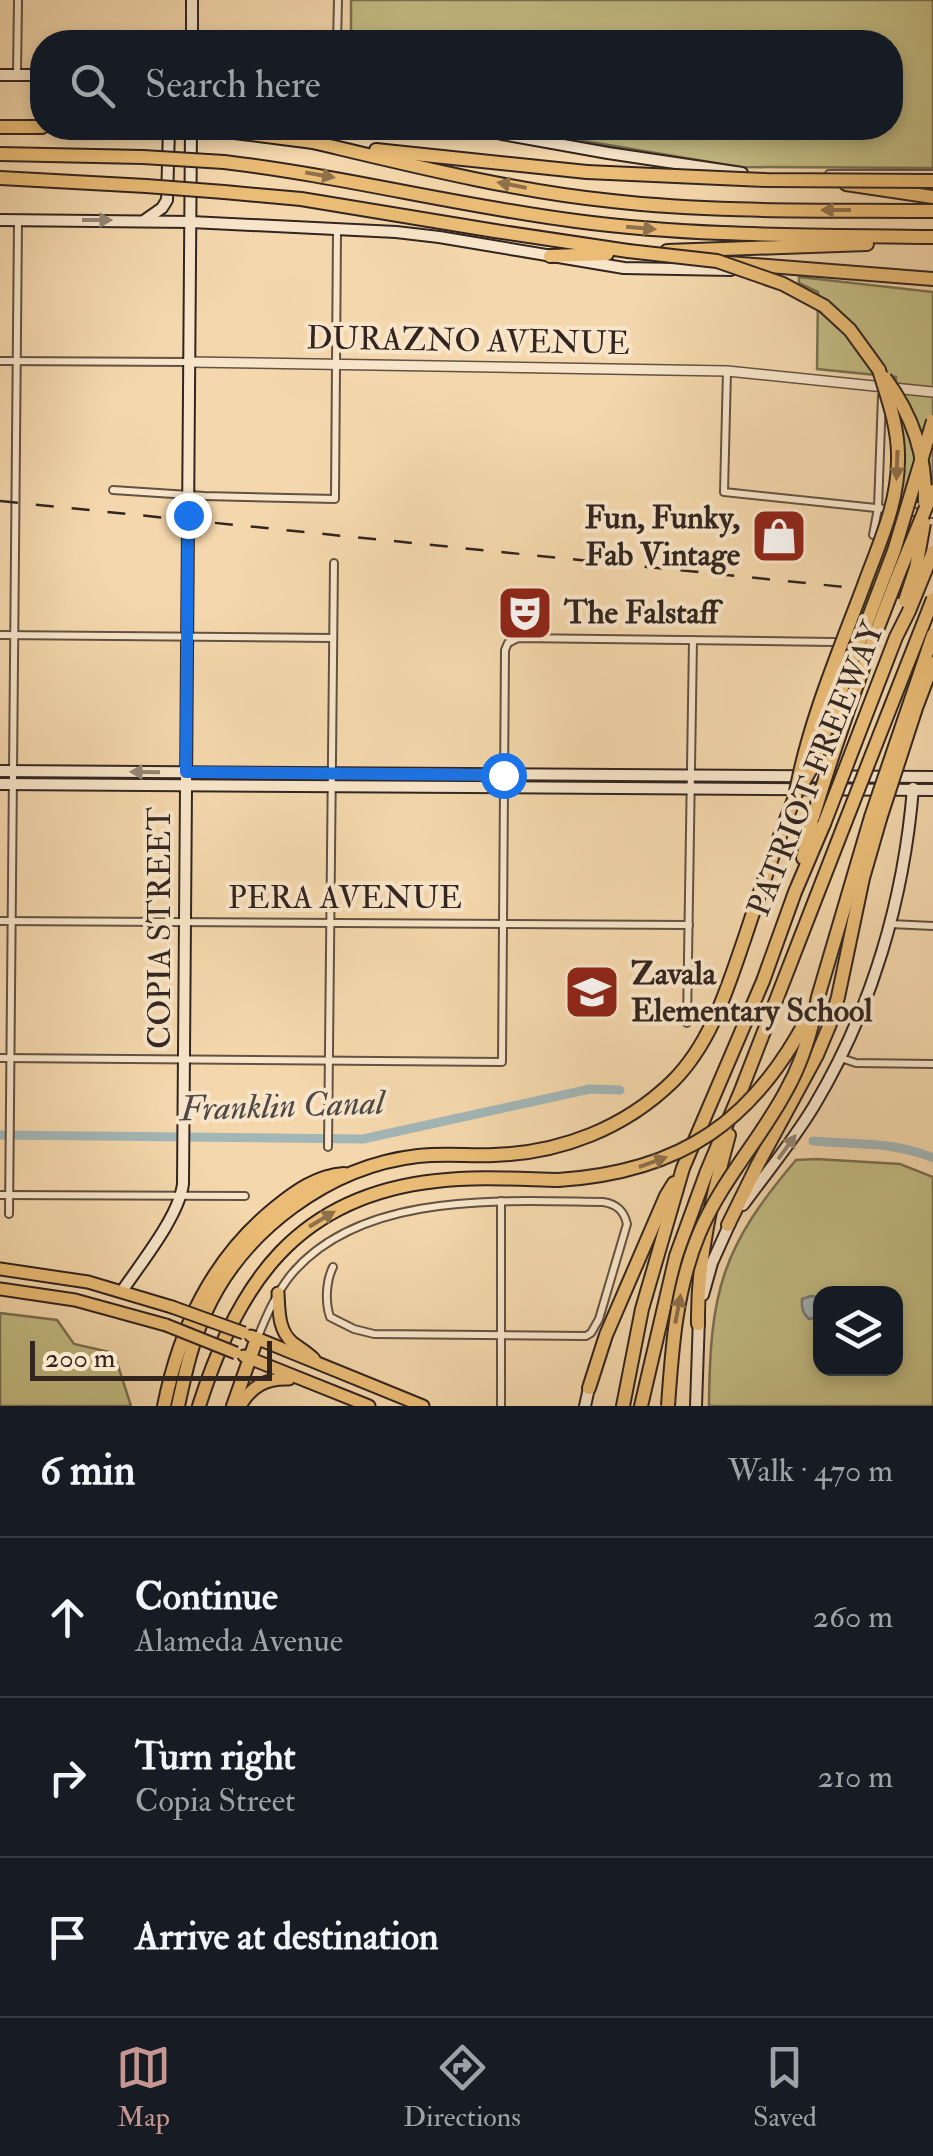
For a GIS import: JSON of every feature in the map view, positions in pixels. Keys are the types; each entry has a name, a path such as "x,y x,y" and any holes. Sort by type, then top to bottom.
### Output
{"highway":[{"path":"0,126 30,127"},
{"path":"296,140 587,172 684,178 933,178"},
{"path":"313,142 610,201 748,209 933,211"},
{"path":"0,154 224,162 615,226 713,234 933,240"},
{"path":"778,174 933,197"},
{"path":"0,178 146,186 328,203 495,232 716,262 933,282"},
{"path":"550,256 933,240"},
{"path":"716,262 783,284 824,306 850,330 907,412 925,478 925,522 896,637"},
{"path":"795,796 825,692 895,496 896,433 879,370"},
{"path":"178,1406 199,1329 216,1292 257,1238 295,1206 323,1188 379,1164 416,1156 520,1153 560,1145 597,1132 633,1112 676,1078 708,1033 727,988 784,824 810,769 894,551 933,421"},
{"path":"894,551 933,459"},
{"path":"819,821 840,730 933,491"},
{"name":"PATRIOT FREEWAY","path":"623,1406 642,1310 683,1168 763,981 819,821 933,552"},
{"name":"PATRIOT FREEWAY","path":"644,1406 649,1367 676,1256 933,599"},
{"path":"668,1406 678,1307 699,1234 727,1180 785,1093 800,1063 933,635"},
{"path":"728,1225 830,1024 875,818 933,663"},
{"path":"202,1406 230,1323 243,1299 284,1247 305,1229 347,1204 401,1186 438,1180 558,1180 607,1175 680,1152 720,1127 762,1089 784,1060 818,997"},
{"path":"698,1324 699,1272 710,1210 742,1088"},
{"path":"588,1388 606,1335 666,1196 683,1168"},
{"path":"164,1406 190,1320 211,1279 238,1243 303,1188 319,1179 356,1173"},
{"path":"236,1406 250,1359 250,1336"}],"main road":[{"path":"192,0 192,30"},
{"path":"0,75 30,76"},
{"path":"144,221 167,200 168,140"},
{"name":"COPIA STREET","path":"122,1291 181,1195 191,140"},
{"path":"531,140 734,172 778,174"},
{"path":"0,220 336,228 423,234 624,268 933,282"},
{"path":"6,771 186,772 330,780"},
{"path":"696,1406 698,1324 704,1287 728,1225 798,1131 840,1057 868,991 890,924 906,849 914,776"},
{"path":"692,782 933,777"},
{"path":"6,784 186,785 330,780 692,782 933,790"},
{"path":"0,1269 122,1291 172,1307 423,1406"},
{"path":"0,1289 74,1300 166,1325 369,1406"},
{"path":"74,1300 88,1296 111,1300 122,1291"},
{"path":"278,1293 286,1334 317,1363"},
{"path":"236,1406 260,1383 300,1379"},
{"path":"586,1406 588,1388"}],"street":[{"path":"18,0 18,75"},
{"path":"337,30 338,0"},
{"path":"778,174 933,178"},
{"path":"8,1214 4,1195 10,1122 12,921 6,771 13,635 18,220"},
{"path":"114,490 335,499 336,228"},
{"name":"DURAZNO AVENUE","path":"0,361 727,371 933,392"},
{"path":"727,371 724,492 933,514"},
{"path":"873,534 878,508 882,387"},
{"path":"328,1147 334,562"},
{"path":"0,635 333,638"},
{"path":"0,1058 502,1062 503,781 508,643 518,638 834,642"},
{"path":"687,1022 693,640"},
{"name":"PERA AVENUE","path":"0,921 689,926"},
{"path":"890,924 933,926"},
{"path":"840,1057 856,1063 933,1064"},
{"path":"4,1195 245,1196"},
{"path":"501,1201 501,1406"},
{"path":"250,1336 305,1260 349,1230 378,1220 437,1206 501,1201 603,1202 618,1206 626,1218 598,1319 586,1336 374,1334 354,1329 330,1317 328,1276 333,1267"}],"shaded area":[{"path":"351,0 933,0 933,168 739,167 579,140 903,140 903,30 351,30"},
{"path":"799,277 933,292 933,504 891,499 896,377 817,369 818,292 799,283"},
{"path":"796,1160 900,1164 933,1177 933,1406 709,1406 712,1332 725,1273 736,1246"},
{"path":"813,1296 813,1318 805,1315 802,1299"},
{"path":"0,1313 57,1320 74,1344 114,1353 131,1406 0,1406"}],"waterway":[{"name":"Franklin Canal","path":"0,1135 363,1139 590,1089 620,1090"},
{"name":"Franklin Canal","path":"813,1141 889,1146 933,1158"}],"railway":[{"path":"0,501 933,596"}],"place":[{"name":"Fun, Funky, Fab Vintage","path":"779,536"},
{"name":"The Falstaff","path":"525,613"},
{"name":"Zavala Elementary School","path":"592,992"}],"route":[{"path":"188,515 186,772 503,775"}]}
